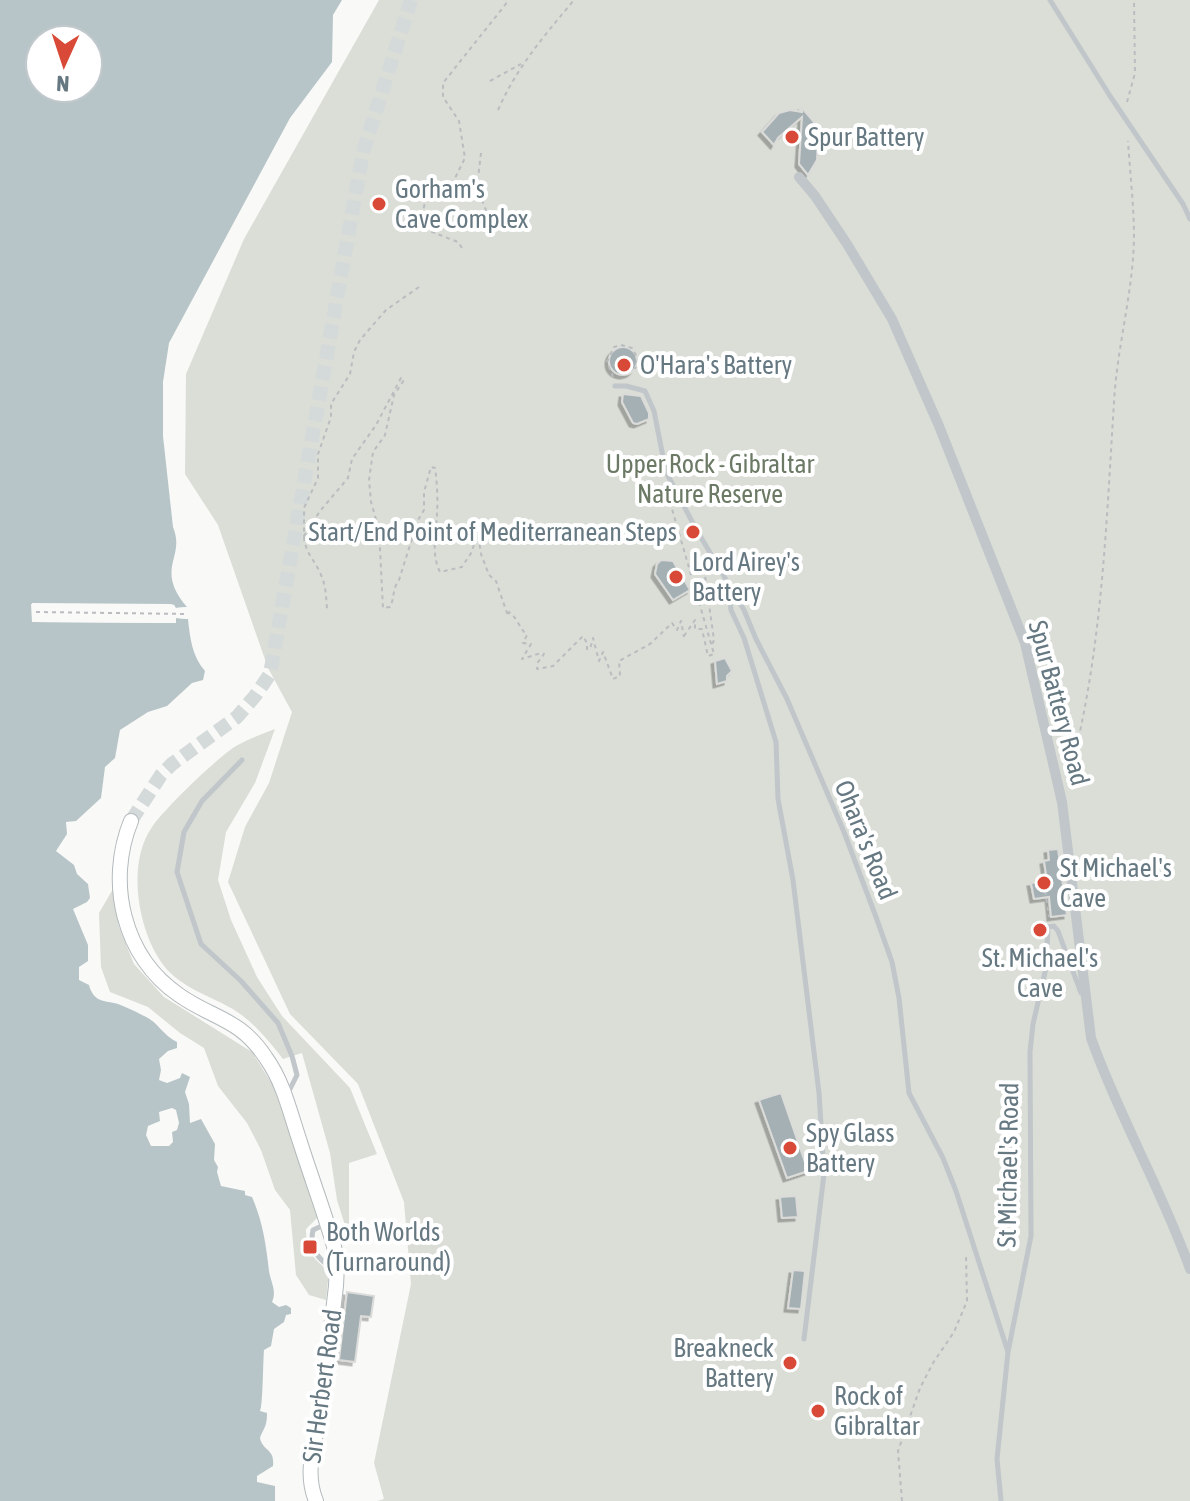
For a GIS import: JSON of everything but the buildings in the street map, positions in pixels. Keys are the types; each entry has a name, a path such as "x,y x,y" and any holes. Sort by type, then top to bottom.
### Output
{"main road":[{"name":"Sir Herbert Road","path":"131,821 121,862 120,888 125,921 135,946 158,978 170,988 226,1019 257,1045 276,1074 286,1097 328,1223 337,1271 310,1467 316,1501"}],"street":[{"name":"Spur Battery Road","path":"799,177 839,232 892,319 939,426 1028,654 1062,802 1091,1038 1102,1071 1179,1237 1190,1269"}],"lane":[{"path":"1050,0 1190,219"},
{"name":"Ohara's Road","path":"615,386 645,391 654,411 666,472 744,610 787,699 876,917 892,962 899,998 909,1093 943,1158 956,1191 1008,1352"},
{"path":"729,588 731,610 744,638 776,742 778,799 793,880 819,1093 824,1174 804,1339"},
{"path":"242,760 202,801 184,832 177,872 201,944 241,981 278,1023 297,1075 286,1097"},
{"path":"1050,926 1057,928 1088,1010"},
{"name":"St Michael's Road","path":"1001,1501 997,1459 1008,1352 1031,1236 1031,1038 1046,968 1045,929 1050,926"},
{"name":"Sir Herbert Road","path":"328,1223 313,1230 313,1246 319,1259 337,1271"}],"path":[{"path":"462,248 458,242 427,230 421,218 426,199 450,188 465,158 459,121 442,89 445,78 509,0"},
{"path":"498,110 522,63 574,0"},
{"path":"1062,802 1080,737 1094,653 1113,452 1114,399 1125,331 1134,238 1126,117 1135,73 1134,0"},
{"path":"490,81 522,63"},
{"path":"481,153 477,187 491,223"},
{"path":"327,609 326,587 305,550 304,508 318,478 318,454 331,417 331,404 350,374 360,340 386,310 419,287"},
{"path":"615,386 607,362 614,347 632,348 638,359 635,369"},
{"path":"304,536 348,478 352,459 376,425 401,378 404,380 394,395 385,435 372,456 369,480 379,530 383,608 390,607 392,603 393,587 399,580 424,510 429,472 434,467 438,508 434,542 440,572 462,567 474,546 476,518 481,554 489,575 496,581 504,610 508,616 509,612 514,616 527,635 523,643 531,644 522,659 544,654 538,662 537,669 540,671 553,666 583,636 587,649 590,649 593,638 599,661 603,652 613,679 620,676 619,661 650,644 672,623 677,630 681,621 684,637 695,620 695,629 702,629 708,656 714,654 677,530 666,472"},
{"path":"703,540 714,640 712,646"},
{"path":"36,612 188,614"},
{"path":"1044,883 1050,926"},
{"path":"902,1501 898,1451 920,1388 954,1332 967,1301 965,1245"}],"green space":[{"name":"Upper Rock - Gibraltar Nature Reserve","path":"379,0 1190,0 1190,1501 377,1501 384,1499 374,1463 411,1284 404,1202 358,1084 290,1014 228,882 245,827 269,783 292,712 268,668 218,525 185,474 186,374 244,239"},
{"path":"275,729 255,783 226,832 218,880 231,920 257,977 282,1016 350,1088 377,1154 349,1163 349,1238 337,1200 330,1153 302,1053 283,1059 246,1018 171,974 155,952 138,898 139,860 144,842 158,819 228,752 245,741"},
{"path":"113,889 119,927 134,964 164,997 252,1052 274,1087 318,1217 306,1229 306,1236 311,1253 329,1271 326,1300 309,1295 296,1275 290,1210 275,1190 261,1150 247,1123 218,1086 204,1048 148,1007 110,992 101,967 99,913"}],"shaded area":[{"path":"0,0 342,0 333,15 332,62 290,118 169,343 163,382 163,436 176,538 171,573 177,594 187,607 175,608 169,604 31,604 32,622 175,623 176,618 188,619 194,653 205,671 203,680 192,683 167,706 148,712 120,730 115,758 105,767 101,798 76,821 66,822 67,834 56,851 74,865 77,874 88,884 90,898 73,909 88,945 88,961 79,967 79,980 89,985 97,998 121,1005 147,1018 177,1042 177,1048 159,1059 159,1080 167,1083 180,1078 182,1073 190,1077 185,1092 190,1123 201,1119 215,1144 214,1160 221,1186 245,1191 245,1195 252,1197 264,1234 274,1291 272,1302 279,1307 286,1305 291,1308 291,1314 286,1315 284,1322 274,1329 271,1346 264,1350 260,1411 267,1413 267,1418 260,1438 271,1453 273,1466 257,1476 257,1482 275,1486 275,1501 0,1501","holes":["172,1108 176,1110 179,1123 177,1130 172,1132 173,1142 169,1146 151,1146 146,1135 148,1126 160,1121 159,1112"]}],"pier":[{"path":"32,603 169,604 176,608 187,607 188,611 174,612 169,608 35,607 35,618 172,619 176,614 188,615 188,619 176,618 176,623 32,622"}],"tunnel":[{"path":"131,821 161,775 237,717 270,674 363,152 411,0"}],"place":[{"name":"Spur Battery","path":"792,137"},
{"name":"Gorham's Cave Complex","path":"379,204"},
{"name":"O'Hara's Battery","path":"624,365"},
{"name":"Start/End Point of Mediterranean Steps","path":"693,532"},
{"name":"Lord Airey's Battery","path":"676,577"},
{"name":"St Michael's Cave","path":"1044,883"},
{"name":"St. Michael's Cave","path":"1040,930"},
{"name":"Spy Glass Battery","path":"790,1148"},
{"name":"Both Worlds (Turnaround)","path":"310,1247"},
{"name":"Breakneck Battery","path":"790,1363"},
{"name":"Rock of Gibraltar","path":"818,1411"}]}
